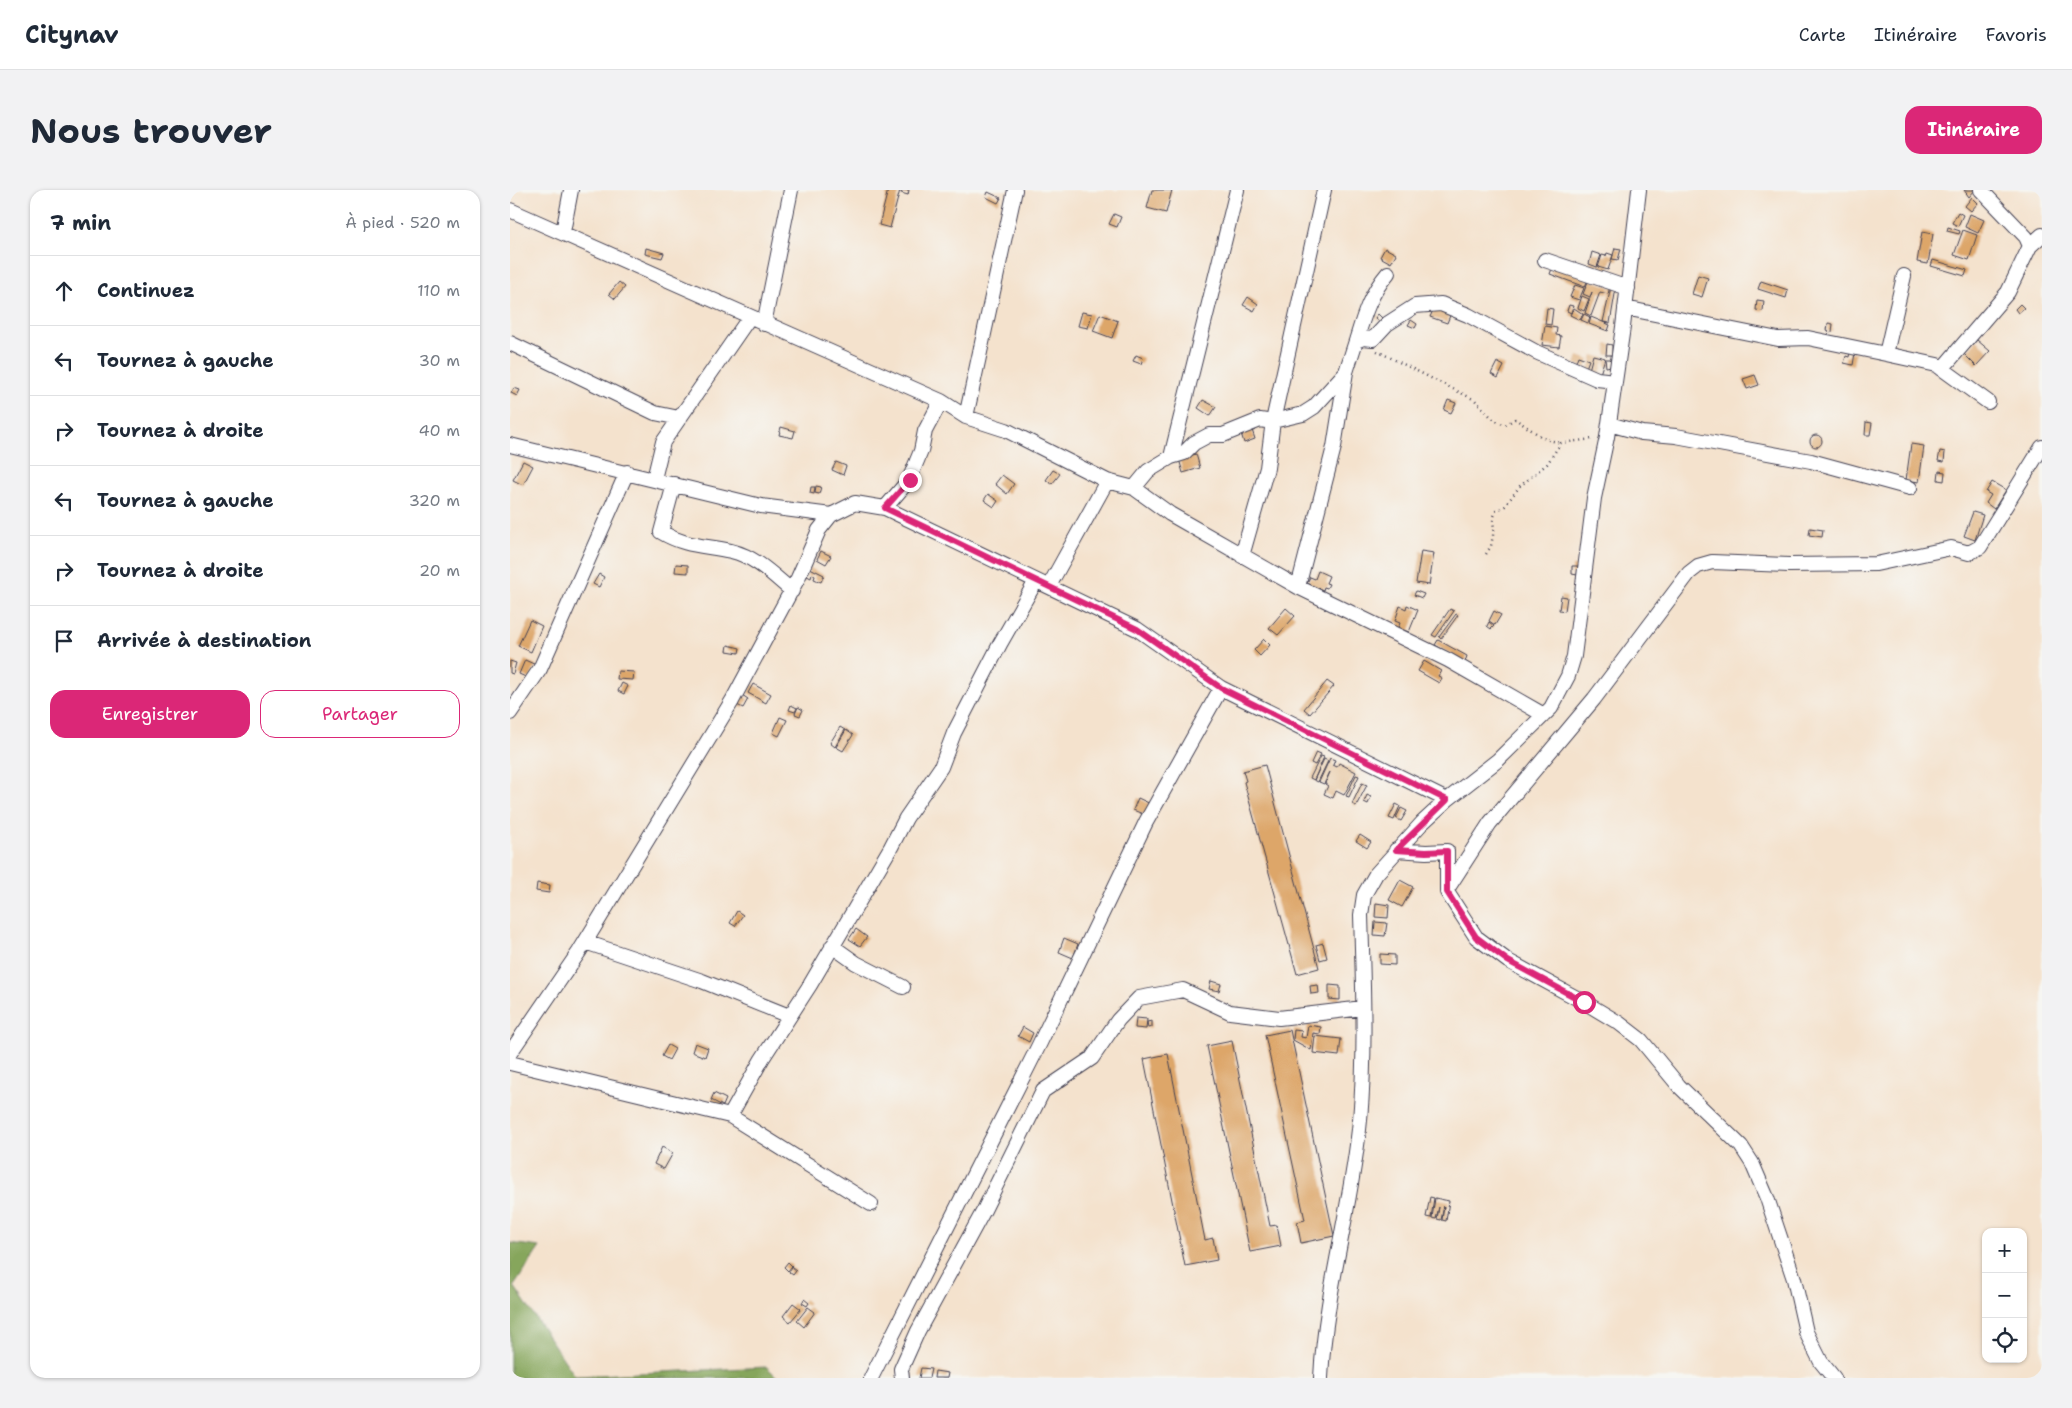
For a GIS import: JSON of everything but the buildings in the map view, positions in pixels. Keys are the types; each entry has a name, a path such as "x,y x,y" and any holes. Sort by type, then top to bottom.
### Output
{"street":[{"path":"563,232 571,190"},
{"path":"764,324 791,190"},
{"path":"966,416 1015,190"},
{"path":"1171,456 1237,190"},
{"path":"1242,556 1267,468 1273,422 1324,190"},
{"path":"1321,1378 1330,1297 1360,1121 1363,1063 1361,916 1364,895 1376,874 1396,850 1447,800 1498,760 1544,715 1551,708 1564,685 1574,656 1594,498 1616,381 1639,190"},
{"path":"1980,190 2026,237 2030,246"},
{"path":"510,210 563,232 750,318 941,401 966,416 1006,430 1107,481 1134,488 1170,514 1298,588 1448,660 1544,715"},
{"path":"1942,369 2008,292 2030,246 2042,235"},
{"path":"1545,260 1628,288"},
{"path":"1298,588 1334,447 1346,372 1365,311 1375,289 1388,274"},
{"path":"1886,354 1904,276"},
{"path":"1356,341 1363,338 1371,339 1387,324 1415,306 1441,304 1468,315 1536,352 1597,379 1616,381"},
{"path":"1625,308 1778,339 1808,338 1937,365 1988,402"},
{"path":"654,478 663,442 750,318"},
{"path":"510,344 655,413 679,418"},
{"path":"1134,488 1148,471 1171,456 1184,453 1194,443 1209,435 1223,435 1260,420 1273,422 1303,414 1314,407 1346,372"},
{"path":"885,508 910,480 921,451 925,431 941,401"},
{"path":"1608,431 1676,436 1811,461 1910,488"},
{"path":"510,445 654,478 761,506 831,515"},
{"path":"1448,888 1490,823 1594,699 1689,573 1698,566 1712,562 1788,565 1876,564 1951,548 1969,553 1980,547 2042,447"},
{"path":"510,713 540,669 627,472"},
{"path":"730,1116 762,1059 891,847 906,818 941,767 954,733 1000,644 1042,584 1107,481"},
{"path":"674,484 661,532 677,542 732,552 758,562 792,591"},
{"path":"510,1053 585,942 732,701 792,591 819,530 831,515 855,503 885,508 1137,629 1221,688 1447,800"},
{"path":"871,1378 1038,1046 1146,822 1221,688"},
{"path":"1396,850 1447,851 1447,892 1476,937 1508,961 1584,1002 1619,1023 1641,1040 1679,1086 1741,1146 1752,1163 1767,1198 1794,1278 1806,1332 1821,1362 1834,1378"},
{"path":"585,942 702,981 789,1016"},
{"path":"832,946 856,963 903,986"},
{"path":"901,1377 902,1368 918,1331 984,1210 1044,1090 1092,1058 1118,1020 1139,998 1183,990 1230,1012 1279,1018 1363,1008"},
{"path":"510,1063 730,1116 871,1204"}],"path":[{"path":"1371,339 1378,353 1475,400 1494,420 1505,425 1515,420 1545,439 1561,443 1608,431"},
{"path":"1486,554 1491,546 1494,530 1493,519 1496,511 1505,506 1520,486 1546,464 1561,443"}],"green space":[{"path":"510,1243 540,1247 514,1286 575,1376 767,1367 778,1378 510,1378"}],"route":[{"path":"910,480 885,508 1137,629 1221,688 1447,800 1396,850 1447,851 1447,892 1476,937 1508,961 1584,1002"}]}
